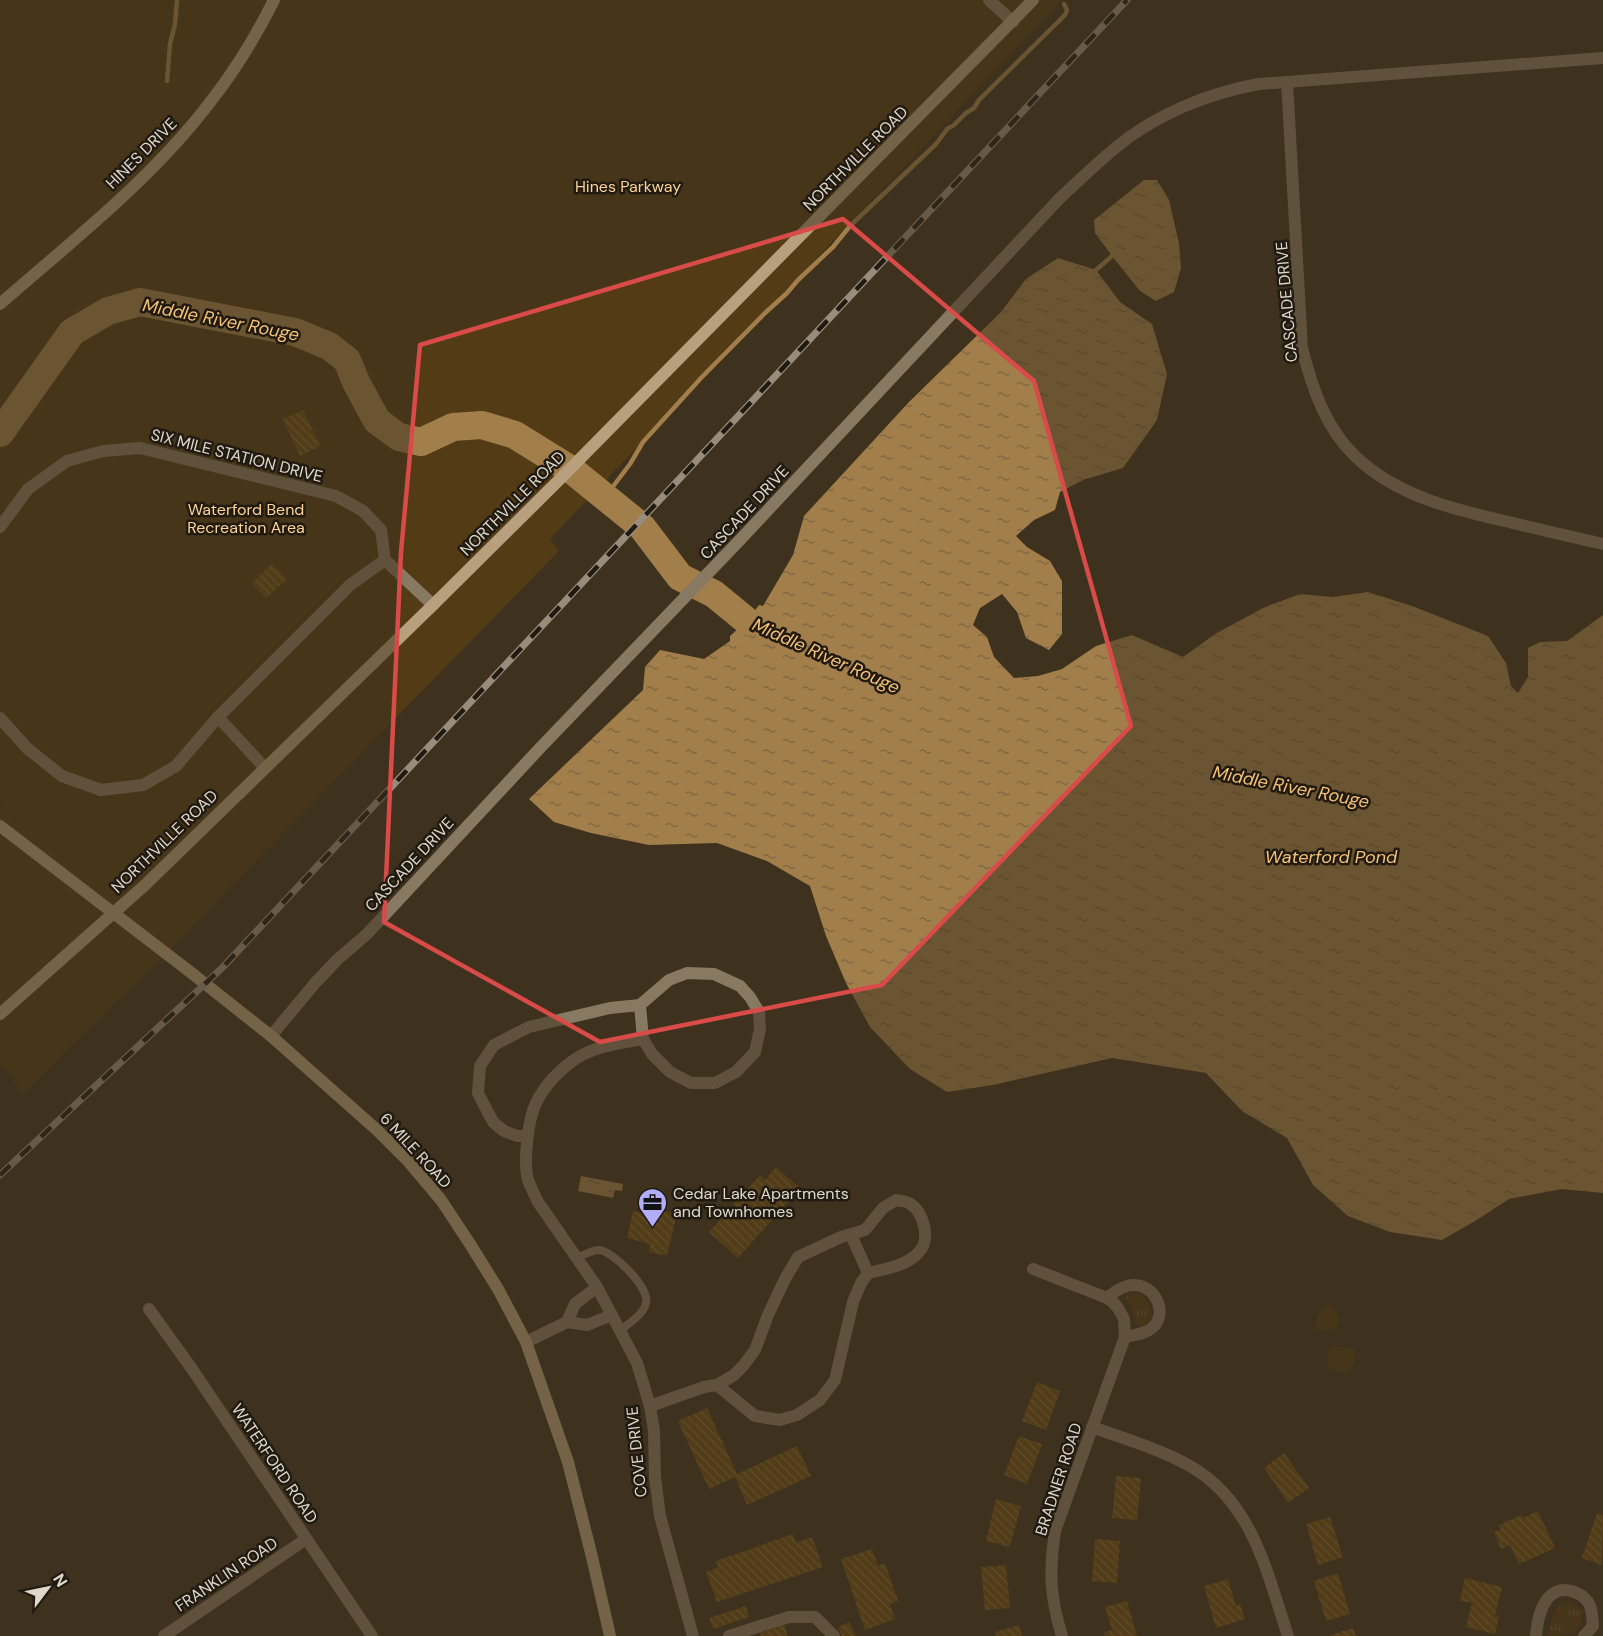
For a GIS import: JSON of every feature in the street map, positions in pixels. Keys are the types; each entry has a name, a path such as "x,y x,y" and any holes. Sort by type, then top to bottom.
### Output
{"street":[{"name":"HINES DRIVE","path":"0,304 120,198 191,126 249,48 274,0"},
{"path":"989,0 1013,22"},
{"name":"NORTHVILLE ROAD","path":"0,1014 145,885 433,605 1033,0"},
{"name":"CASCADE DRIVE","path":"271,1036 316,982 367,934 1059,199 1116,148 1154,122 1194,103 1232,89 1259,84 1603,58"},
{"name":"CASCADE DRIVE","path":"1287,82 1302,348 1309,377 1321,409 1339,436 1354,456 1376,474 1412,493 1461,511 1603,544"},
{"name":"SIX MILE STATION DRIVE","path":"0,527 28,489 67,461 103,451 140,448 336,496 363,511 381,530 385,560"},
{"path":"0,718 28,749 62,776 101,790 143,785 176,765 218,717 350,585 385,560 433,605"},
{"path":"218,717 265,768"},
{"name":"6 MILE ROAD","path":"0,826 271,1036 377,1130 441,1200 498,1289 526,1342 568,1462 610,1636"},
{"path":"527,1136 516,1136 504,1131 493,1122 478,1093 480,1066 494,1045 529,1027 610,1008 640,1005 669,980 687,972 714,974 740,986 759,1012 760,1029 755,1052 736,1072 715,1083 691,1083 670,1072 652,1054 643,1039 640,1005"},
{"name":"COVE DRIVE","path":"643,1039 604,1046 577,1058 556,1075 536,1103 527,1136 526,1167 530,1186 538,1202 597,1287 638,1364 650,1406 654,1431 655,1477 660,1516 693,1636"},
{"path":"650,1406 704,1387 717,1385 734,1375 743,1366 755,1350 768,1315 798,1257 841,1237 865,1230 883,1208 896,1200 909,1203 918,1212 925,1227 925,1245 918,1254 897,1266 868,1273 861,1283 854,1302 835,1380 820,1400 797,1415 780,1420 755,1416 717,1385"},
{"path":"851,1234 868,1273"},
{"path":"1033,1269 1107,1298 1118,1308 1124,1319 1125,1337 1141,1334 1154,1327 1159,1316 1159,1304 1151,1290 1140,1284 1129,1285 1118,1289 1107,1298"},
{"path":"567,1322 575,1304 597,1287"},
{"name":"WATERFORD ROAD","path":"149,1309 193,1370 372,1636"},
{"path":"526,1342 567,1322 587,1325 612,1315"},
{"name":"BRADNER ROAD","path":"1062,1636 1054,1612 1052,1595 1051,1560 1055,1531 1125,1337"},
{"path":"1092,1426 1166,1454 1191,1467 1216,1486 1242,1516 1253,1534 1262,1554 1288,1636"},
{"name":"FRANKLIN ROAD","path":"164,1636 306,1539"},
{"path":"1536,1636 1542,1610 1549,1598 1555,1592 1564,1590 1582,1596 1589,1603 1593,1626 1584,1636"},
{"path":"729,1636 789,1617 815,1617 834,1636"}],"lane":[{"path":"577,1258 596,1250 606,1252 640,1284 646,1303 640,1313 621,1330"}],"highlighted area":[{"path":"843,219 1034,381 1131,726 882,985 600,1042 384,922 401,552 420,345"}],"green space":[{"path":"0,0 1062,0 550,539 559,551 174,945 23,1094 0,1062 0,807 31,832 0,805"},
{"path":"1136,1292 1147,1300 1152,1313 1148,1322 1141,1326 1138,1326 1125,1296"},
{"path":"1327,1303 1334,1307 1340,1320 1337,1327 1329,1331 1317,1330 1318,1315"},
{"path":"1335,1346 1352,1348 1356,1356 1348,1373 1330,1370 1327,1362 1328,1353"},
{"path":"1565,1602 1574,1603 1582,1610 1581,1624 1578,1629 1568,1634 1548,1636 1557,1608"}],"water":[{"path":"1144,180 1157,180 1169,200 1179,243 1181,268 1174,292 1156,301 1140,291 1095,233 1094,220"},
{"name":"Waterford Pond","path":"1058,258 1096,270 1120,302 1152,324 1167,374 1157,420 1123,468 1083,480 1060,492 1055,510 1034,520 1016,536 1027,547 1050,561 1062,581 1062,634 1049,650 1026,638 1017,612 1002,594 980,608 973,625 987,637 994,657 1014,678 1038,676 1062,669 1096,646 1132,635 1183,657 1215,634 1263,608 1300,594 1332,597 1368,592 1412,606 1488,636 1506,663 1511,686 1518,693 1528,677 1528,648 1540,642 1567,641 1603,615 1603,1193 1562,1189 1509,1199 1442,1240 1390,1232 1348,1216 1313,1185 1287,1138 1242,1111 1206,1073 1112,1058 993,1085 947,1092 910,1069 870,1027 846,983 826,936 810,886 767,861 717,843 649,845 591,833 554,822 529,799 643,690 645,667 660,650 704,659 730,641 730,636 747,621 759,605 763,606 793,555 804,516 909,402 1001,312 1026,279"},
{"path":"581,1176 623,1184 622,1191 615,1190 613,1198 578,1191"}],"building":[{"path":"303,410 320,446 300,456 283,419"},
{"path":"272,564 287,579 266,598 252,583"},
{"path":"776,1167 800,1188 738,1258 709,1232 760,1175 765,1180"},
{"name":"Cedar Lake Apartments and Townhomes","path":"658,1210 677,1214 667,1256 649,1252 650,1244 627,1238 633,1211 656,1217"},
{"path":"1037,1382 1060,1391 1046,1430 1022,1421"},
{"path":"707,1408 737,1474 797,1446 811,1476 747,1505 735,1477 709,1489 678,1421"},
{"path":"1019,1436 1042,1444 1027,1484 1004,1475"},
{"path":"1284,1453 1309,1488 1288,1503 1264,1468"},
{"path":"1116,1476 1141,1478 1137,1520 1112,1518"},
{"path":"996,1499 1021,1506 1010,1547 986,1541"},
{"path":"1538,1511 1555,1548 1519,1564 1510,1545 1501,1549 1494,1532 1501,1529 1499,1525 1521,1515 1523,1518"},
{"path":"1597,1513 1603,1515 1602,1565 1582,1558"},
{"path":"1330,1517 1343,1557 1318,1565 1306,1524"},
{"path":"793,1534 796,1543 812,1537 823,1567 717,1602 706,1572 718,1567 716,1561"},
{"path":"1095,1539 1120,1541 1117,1583 1092,1581"},
{"path":"872,1549 878,1566 885,1563 898,1601 890,1604 895,1619 865,1630 841,1559"},
{"path":"1006,1565 1010,1608 985,1610 981,1567"},
{"path":"1338,1573 1350,1614 1326,1621 1314,1581"},
{"path":"1465,1578 1502,1587 1495,1615 1499,1616 1495,1634 1466,1627 1472,1603 1460,1601"},
{"path":"1228,1579 1236,1606 1240,1604 1245,1619 1216,1628 1204,1586"},
{"path":"1127,1601 1137,1636 1105,1636 1104,1632 1112,1630 1105,1607"},
{"path":"746,1606 749,1617 713,1629 709,1618"},
{"path":"849,1622 856,1636 842,1636 838,1627"},
{"path":"784,1625 788,1636 761,1636 760,1633"},
{"path":"1019,1625 1022,1636 996,1636 995,1632"},
{"path":"1353,1628 1356,1636 1330,1636 1330,1635"}],"waterway":[{"path":"167,81 177,0"},
{"path":"605,497 630,464 643,442 701,378 833,247 850,226 936,144 948,128 974,108 979,100 1065,15 1067,10 1064,4"},
{"path":"1096,270 1112,256"},
{"name":"Middle River Rouge","path":"0,433 72,332 108,311 140,302 295,332 329,346 347,360 377,421 399,437 421,442 453,427 482,425 515,435 573,471 642,527 680,577 714,594 747,621"}],"railway":[{"path":"0,1175 223,967 1127,0"}],"place":[{"name":"Cedar Lake Apartments and Townhomes","path":"652,1228"}],"park label":[{"name":"Hines Parkway","path":"628,186"},
{"name":"Waterford Bend Recreation Area","path":"246,518"}]}
